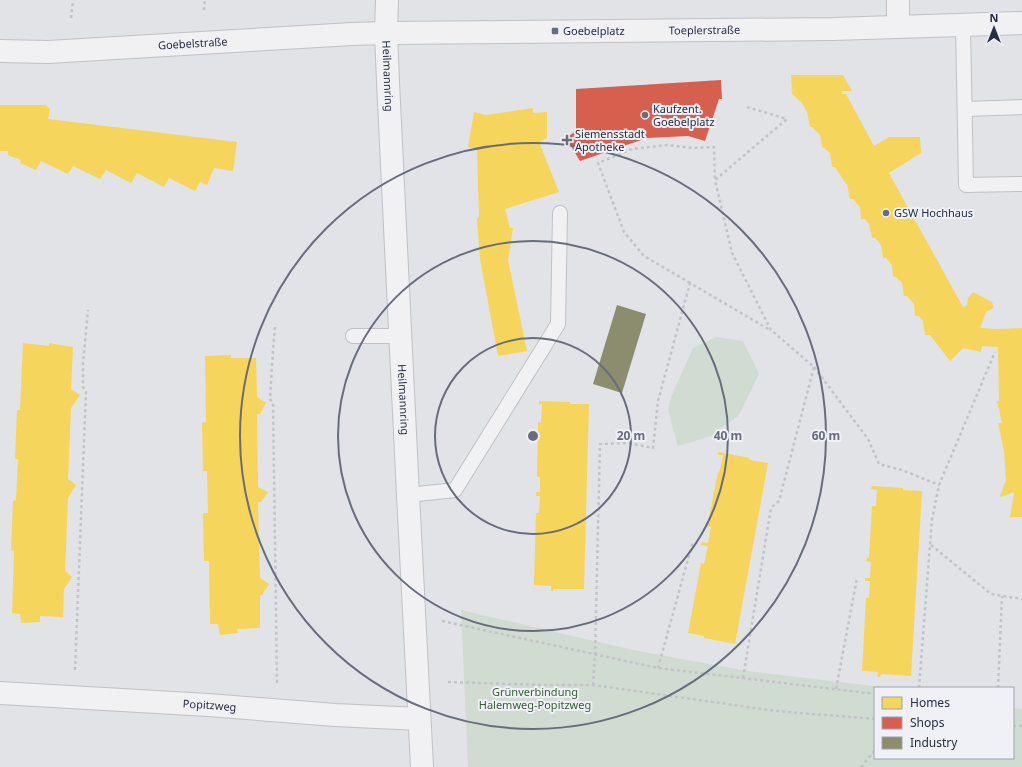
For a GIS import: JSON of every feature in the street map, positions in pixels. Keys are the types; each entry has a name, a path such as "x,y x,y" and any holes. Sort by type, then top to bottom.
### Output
{"street":[{"path":"386,33 387,0"},
{"path":"898,0 898,27"},
{"name":"Toeplerstraße","path":"386,33 825,29 1022,23"},
{"name":"Goebelstraße","path":"0,51 48,52 386,33"},
{"name":"Heilmannring","path":"386,33 422,767"},
{"name":"Popitzweg","path":"0,693 197,704 335,715 419,719"}],"lane":[{"path":"963,25 966,185 1022,184"},
{"path":"964,108 1022,107"},
{"path":"408,495 455,490 558,324 560,214"},
{"path":"353,336 400,336"}],"path":[{"path":"71,18 73,0"},
{"path":"204,10 205,0"},
{"path":"715,180 787,119 747,107"},
{"path":"771,330 732,253 715,180 714,147 693,148 667,145 632,149 598,163 624,232 644,256 771,330 814,367 868,439 879,464 902,470 939,485"},
{"path":"593,685 600,444 628,443 653,448 658,401 690,283"},
{"path":"74,698 86,391 82,387 88,310"},
{"path":"275,327 272,350 270,400 273,403 277,711"},
{"path":"919,687 932,519 939,485 995,352"},
{"path":"743,678 771,508 778,501 814,367"},
{"path":"658,668 693,541"},
{"path":"931,545 991,594 1022,599"},
{"path":"836,689 857,578"},
{"path":"998,687 1002,596"},
{"path":"414,615 658,668 874,694"},
{"path":"448,682 543,686 593,685 776,711 874,719"},
{"path":"860,767 874,751"}],"green space":[{"path":"716,337 743,341 759,374 739,415 711,436 678,446 668,410 671,397 693,348"},
{"name":"Grünverbindung Halemweg-Popitzweg","path":"461,610 633,650 747,671 882,687 874,687 874,759 1014,759 1014,708 1022,709 1022,767 468,767"}],"building: Homes":[{"name":"GSW Hochhaus","path":"791,75 843,75 852,91 842,91 842,94 846,94 874,146 889,137 920,137 921,153 889,173 963,307 967,305 968,298 973,292 992,302 994,308 986,312 980,328 1022,328 1022,517 1010,517 1014,492 1001,497 1000,496 1006,480 1004,451 998,423 1002,423 997,401 999,401 998,347 982,346 981,352 963,348 950,361 930,335 925,335 923,321 919,316 915,316 914,304 907,296 904,296 902,283 896,277 893,277 892,265 886,258 883,258 881,245 875,238 872,238 869,224 865,219 861,219 860,207 853,199 850,199 847,184 835,167 832,167 830,153 822,147 820,135 812,127 810,127 807,112 802,103 792,94"},
{"path":"0,105 46,105 50,109 48,119 237,142 233,171 214,168 207,185 200,182 195,191 169,178 164,187 137,173 131,183 106,170 100,179 73,166 68,174 41,161 36,170 20,163 21,160 8,155 8,151 0,151"},
{"path":"533,108 533,113 547,112 547,138 539,142 559,192 505,209 510,228 513,228 508,260 527,351 498,356 480,259 477,218 479,217 477,149 468,147 474,112 486,115"},
{"path":"23,343 49,346 49,343 73,347 71,389 80,395 71,408 68,479 76,485 68,498 65,571 72,577 64,589 63,617 40,616 40,622 21,623 20,614 12,613 14,551 11,550 13,501 16,500 18,459 15,459 17,410 20,410"},
{"path":"231,355 231,358 256,358 257,397 266,403 260,414 257,414 258,487 268,492 261,502 258,502 260,578 269,584 262,595 260,595 260,628 237,629 238,633 220,635 218,624 210,624 209,561 204,561 203,513 208,513 207,471 203,471 202,423 206,422 205,356"},
{"path":"539,401 589,404 584,589 553,589 553,591 551,591 551,586 534,585 536,513 539,513 540,496 536,496 536,492 540,492 540,477 537,477 538,422 541,423 542,404 539,404"},
{"path":"718,452 768,463 735,644 704,638 704,636 688,633 701,563 704,564 708,546 701,545 702,542 708,543 711,527 705,526 706,523 708,523 718,472 719,473 723,455 718,455"},
{"path":"872,486 922,491 911,676 881,674 880,677 877,677 878,672 862,671 866,598 869,598 870,581 865,581 865,578 870,578 871,562 866,561 867,558 869,558 872,506 876,506 877,490 871,489"}],"building: Shops":[{"name":"Kaufzent. Goebelplatz","path":"721,80 722,99 719,99 705,141 688,136 647,138 580,161 566,138 576,131 576,89"}],"building: Industry":[{"path":"617,305 646,314 622,393 593,384"}],"place":[{"name":"Goebelplatz","path":"555,31"},
{"name":"Kaufzent. Goebelplatz","path":"645,115"},
{"name":"Siemensstadt Apotheke","path":"567,140"},
{"name":"GSW Hochhaus","path":"886,213"}]}
